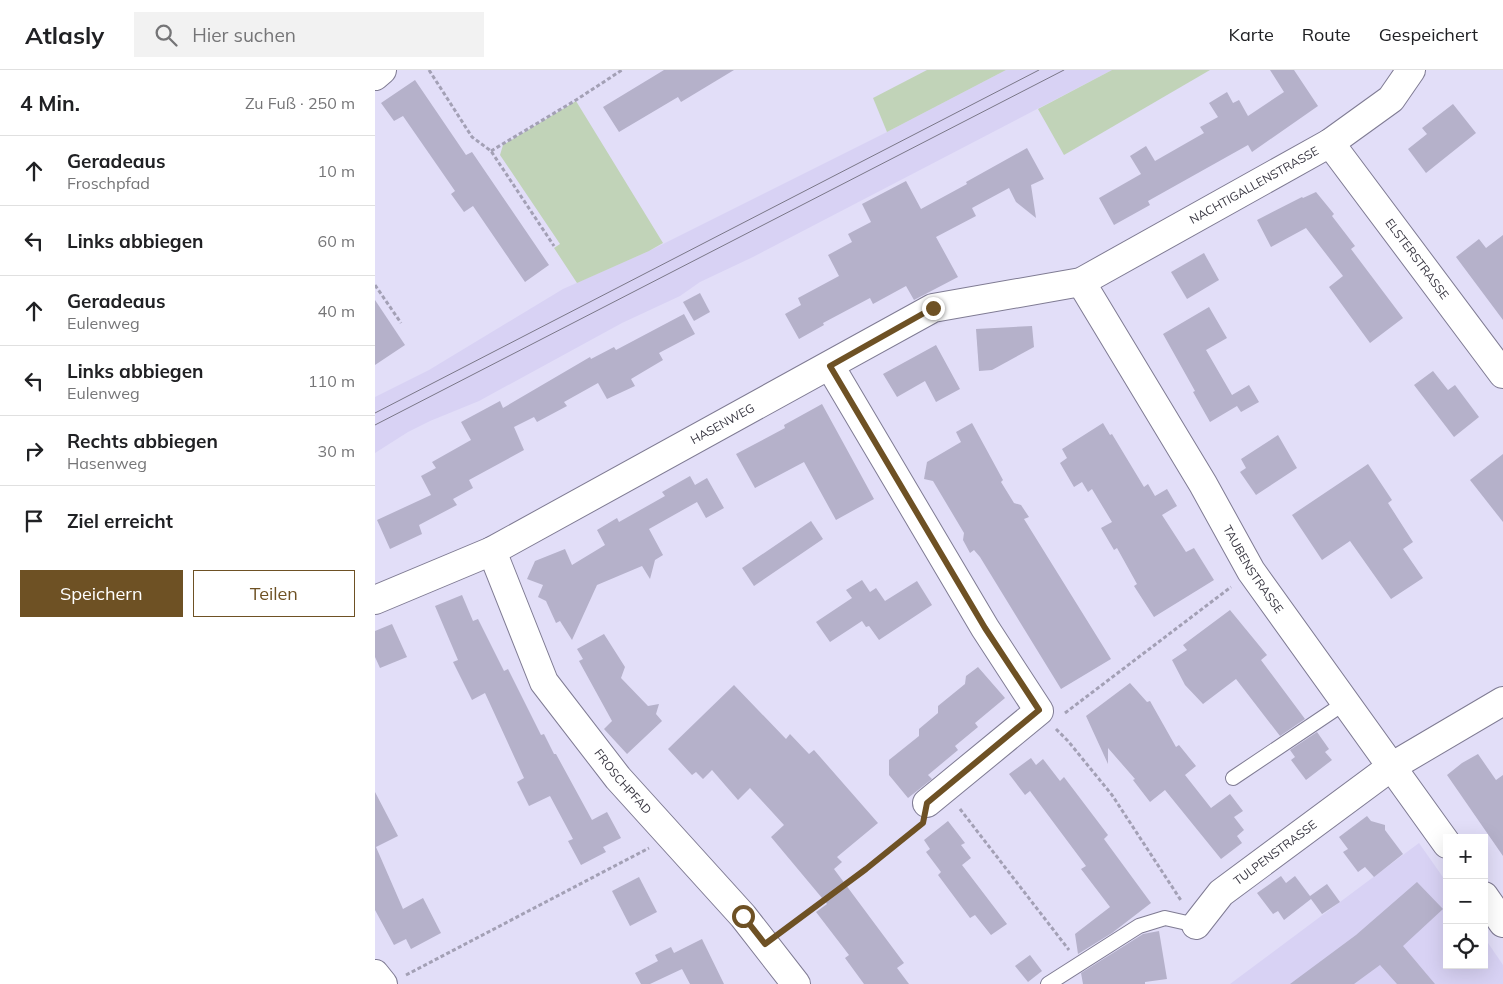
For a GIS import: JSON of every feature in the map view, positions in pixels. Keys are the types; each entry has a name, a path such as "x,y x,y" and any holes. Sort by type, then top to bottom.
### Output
{"street":[{"path":"375,76 382,70"},
{"name":"NACHTIGALLENSTRASSE","path":"1081,282 1331,143 1391,99 1411,70"},
{"name":"ELSTERSTRASSE","path":"1331,143 1503,374"},
{"name":"HASENWEG","path":"375,600 492,551 933,308 1081,282"},
{"name":"TAUBENSTRASSE","path":"1081,282 1203,484 1251,571 1443,838"},
{"path":"830,366 985,628 1044,717 936,796"},
{"name":"FROSCHPFAD","path":"492,551 544,682 618,778 743,916 796,984"},
{"name":"TULPENSTRASSE","path":"1196,925 1221,893 1391,767 1503,700"},
{"path":"1488,902 1503,923"},
{"path":"375,974 394,979"}],"lane":[{"path":"1233,778 1345,702"},
{"path":"1048,984 1139,926 1165,918 1196,925"}],"path":[{"path":"429,70 472,137 491,151 554,246"},
{"path":"491,151 622,70"},
{"path":"375,285 401,323"},
{"path":"1196,925 1112,795 1068,741 1044,717 1251,571"},
{"path":"765,944 866,869 923,823 936,796 1080,965"},
{"path":"394,979 671,837"}],"shaded area":[{"path":"1006,70 1112,70 753,257 700,282 680,296 622,323 479,401 408,432 375,453 375,397 429,370 563,289 649,251"},
{"path":"1419,843 1443,877 1443,969 1488,969 1488,943 1503,965 1503,984 1230,984"}],"green space":[{"path":"927,70 1006,70 887,132 873,98"},
{"path":"1112,70 1210,70 1064,155 1038,109"},
{"path":"576,101 663,243 577,283 554,248 560,244 500,155 503,145"}],"building":[{"path":"664,70 734,70 681,102 678,97 619,132 603,107"},
{"path":"1270,70 1294,70 1318,106 1252,152 1248,145 1148,201 1150,205 1114,225 1099,198 1141,174 1130,156 1146,146 1155,161 1204,133 1200,127 1218,117 1209,103 1227,92 1233,103 1239,100 1248,116 1284,92"},
{"path":"415,80 466,155 472,152 549,265 525,282 473,206 464,212 451,194 455,191 403,116 394,121 381,103"},
{"path":"1453,104 1476,133 1426,173 1408,149 1427,134 1422,128"},
{"path":"1027,148 1044,179 1031,185 1036,218 1016,202 1009,188 972,208 976,216 936,237 958,277 914,300 906,286 873,304 870,298 823,323 824,325 799,339 785,314 801,305 798,298 839,276 828,255 852,242 848,234 871,222 862,204 906,181 921,209"},
{"path":"1316,192 1334,214 1332,216 1355,246 1351,249 1403,318 1370,343 1329,287 1343,276 1306,228 1271,247 1257,220"},
{"path":"1503,235 1503,320 1456,257 1479,239 1486,248"},
{"path":"1204,253 1219,280 1187,299 1171,272"},
{"path":"700,293 710,312 694,321 683,302"},
{"path":"375,300 405,345 375,365"},
{"path":"1209,307 1227,338 1206,350 1232,395 1249,385 1259,402 1241,412 1237,406 1210,422 1163,334"},
{"path":"684,314 695,334 659,353 663,360 631,379 635,386 607,399 598,383 564,402 567,406 537,422 534,417 514,427 524,450 469,480 473,488 453,499 457,505 419,525 422,534 390,549 377,520 431,495 421,476 436,468 432,462 471,440 461,422 500,401 503,408 590,357 591,359 614,347 616,350"},
{"path":"1032,326 1034,347 992,370 979,371 976,329"},
{"path":"936,345 960,389 936,402 925,381 897,397 883,374"},
{"path":"1433,371 1448,390 1455,385 1479,417 1454,437 1414,385"},
{"path":"822,404 874,499 836,520 804,462 755,488 736,454 785,428 784,425"},
{"path":"972,423 1003,480 1001,482 1014,503 1021,505 1029,517 1024,519 1111,659 1061,689 980,557 974,550 970,553 963,540 964,533 933,481 924,479 927,462 961,442 956,432"},
{"path":"1103,423 1110,435 1112,434 1144,487 1148,484 1155,496 1167,489 1177,506 1162,515 1186,552 1194,548 1214,580 1154,617 1134,586 1137,584 1117,548 1114,550 1101,528 1112,522 1092,489 1088,492 1082,482 1074,487 1060,463 1067,458 1062,449"},
{"path":"1278,435 1297,468 1256,495 1240,472 1246,468 1241,459"},
{"path":"1503,454 1503,522 1470,480"},
{"path":"1368,464 1392,500 1388,503 1413,542 1403,549 1423,578 1391,599 1350,541 1322,560 1292,515"},
{"path":"690,476 695,485 707,478 724,508 706,518 697,502 649,529 663,555 655,560 650,579 642,566 597,585 572,640 560,621 556,623 546,601 538,597 543,585 527,579 535,561 565,549 572,565 605,545 597,530 617,518 619,522 665,496 662,492"},
{"path":"811,521 823,539 754,586 742,568"},
{"path":"862,580 870,592 876,588 885,601 917,581 932,605 879,640 869,626 866,627 862,621 830,642 816,622 852,598 846,590"},
{"path":"462,595 473,621 478,619 504,671 508,669 541,735 544,734 554,754 556,754 592,820 607,812 621,838 603,847 606,852 581,865 568,841 573,839 550,796 529,806 517,782 524,778 485,693 472,700 453,662 458,660 435,606"},
{"path":"1230,610 1267,655 1261,660 1305,719 1280,736 1236,679 1203,704 1185,685 1172,660 1187,650 1183,645"},
{"path":"392,624 407,657 380,668 375,657 375,631"},
{"path":"604,634 625,667 621,678 648,706 659,704 656,714 662,721 627,754 604,729 612,721 579,661 583,659 577,649"},
{"path":"978,667 1005,698 975,723 978,727 955,746 958,750 928,775 932,779 908,798 889,775 889,760 919,736 919,729 938,713 938,706 965,684 966,676"},
{"path":"1130,683 1147,702 1150,701 1176,747 1179,745 1196,766 1185,775 1211,808 1230,794 1243,811 1234,817 1244,830 1237,836 1242,843 1221,859 1165,790 1150,802 1133,780 1135,779 1108,748 1108,764 1086,716"},
{"path":"734,685 786,739 790,734 809,754 814,750 878,823 837,857 842,862 834,869 904,963 897,968 909,984 864,984 845,958 849,955 816,912 827,904 771,837 784,825 750,788 738,800 712,770 703,779 696,772 692,775 668,749"},
{"path":"1317,732 1329,749 1325,752 1332,760 1306,780 1291,760 1295,757 1290,750"},
{"path":"1478,754 1496,780 1503,775 1503,856 1447,775 1462,763"},
{"path":"1031,758 1036,765 1043,759 1060,781 1064,777 1108,835 1104,839 1151,903 1112,933 1078,954 1075,934 1110,907 1081,869 1086,866 1030,791 1025,795 1009,774"},
{"path":"375,792 398,836 376,847 403,909 423,898 441,933 411,949 406,939 394,945 375,910"},
{"path":"1367,816 1371,821 1385,825 1385,830 1403,854 1374,877 1365,867 1358,872 1343,852 1348,849 1339,837"},
{"path":"948,821 965,843 961,845 971,858 962,865 1007,924 991,935 975,915 970,918 938,875 941,872 926,852 930,849 924,840"},
{"path":"1281,876 1286,883 1295,876 1310,896 1327,884 1340,902 1322,914 1311,899 1284,920 1278,911 1273,914 1257,893"},
{"path":"639,877 657,912 630,926 612,891"},
{"path":"1417,882 1443,909 1403,946 1435,984 1397,984 1380,965 1354,984 1290,984 1356,935"},
{"path":"1159,931 1167,979 1145,982 1145,984 1083,984 1081,973 1143,934"},
{"path":"702,939 724,984 690,984 682,969 650,984 641,984 635,973 658,961 655,955 671,947 674,953"},
{"path":"1030,955 1042,971 1028,982 1015,966"}],"tram line":[{"path":"375,413 1039,70"},
{"path":"375,425 1064,70"}],"route":[{"path":"743,916 765,944 866,869 923,823 927,803 1039,710 985,628 830,366 933,308"}]}
